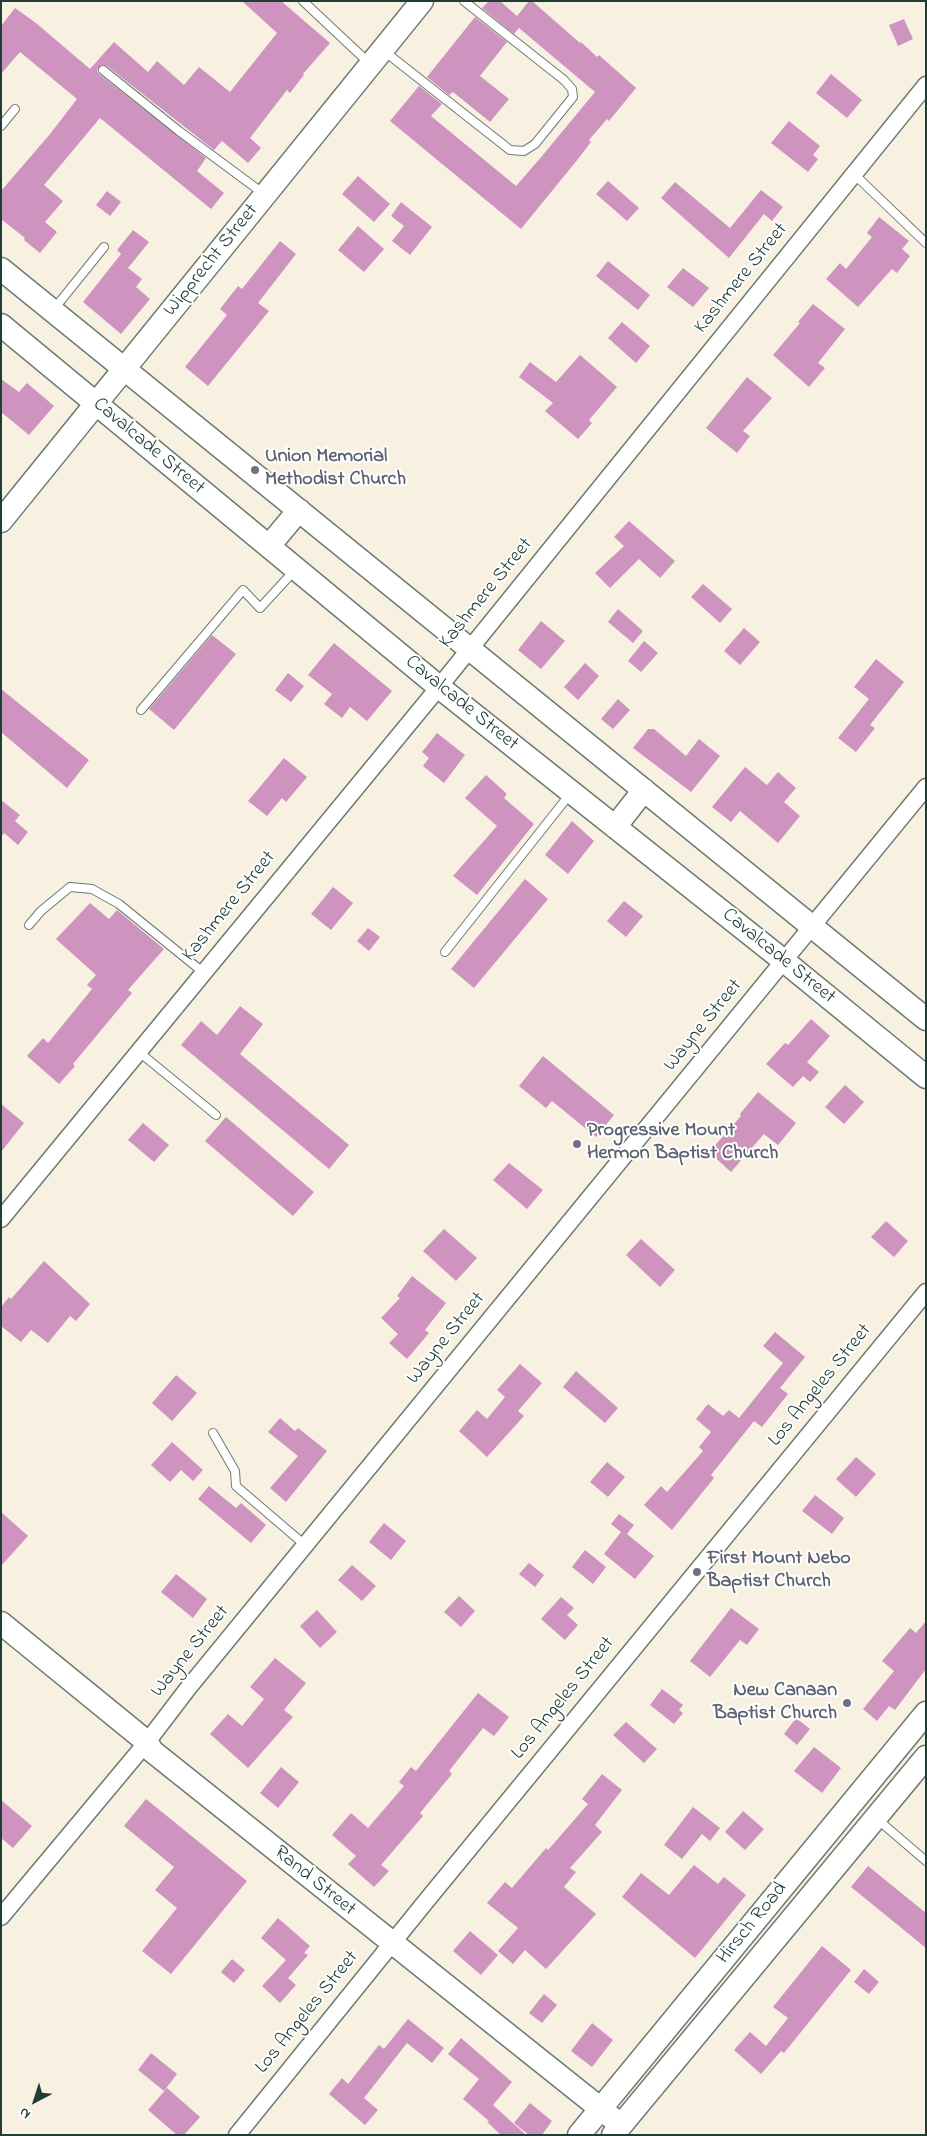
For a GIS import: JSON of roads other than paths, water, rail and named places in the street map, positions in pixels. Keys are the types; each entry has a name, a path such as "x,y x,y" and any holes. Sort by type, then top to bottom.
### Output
{"main road":[{"name":"Wipprecht Street","path":"1,521 422,1"},
{"path":"1,269 926,1019"},
{"name":"Cavalcade Street","path":"1,325 439,687 784,961 926,1077"},
{"path":"269,546 299,510"},
{"path":"616,827 644,790"},
{"name":"Rand Street","path":"1,1623 147,1742 152,1751 601,2109 622,2131"},
{"name":"Hirsch Road","path":"580,2135 923,1721"},
{"name":"Hirsch Road","path":"622,2131 926,1757"}],"street":[{"name":"Kashmere Street","path":"1,1219 470,649 926,85"},
{"name":"Wayne Street","path":"1,1917 147,1742 926,787"},
{"name":"Los Angeles Street","path":"237,2135 926,1292"}],"lane":[{"path":"303,1 377,57 510,150 524,151 535,144 573,97 572,89 564,80 464,1"},
{"path":"103,70 179,131 266,195"},
{"path":"1,126 15,108"},
{"path":"854,174 926,243"},
{"path":"53,311 104,247"},
{"path":"141,710 243,590 260,608 296,568"},
{"path":"446,952 571,792"},
{"path":"29,925 41,911 70,888 92,889 119,904 204,973"},
{"path":"139,1052 216,1115"},
{"path":"213,1433 235,1471 236,1486 305,1546"},
{"path":"876,1817 926,1861"}],"place":[{"name":"Union Memorial Methodist Church","path":"255,470"},
{"name":"Progressive Mount Hermon Baptist Church","path":"577,1144"},
{"name":"First Mount Nebo Baptist Church","path":"697,1572"},
{"name":"New Canaan Baptist Church","path":"847,1703"}]}
